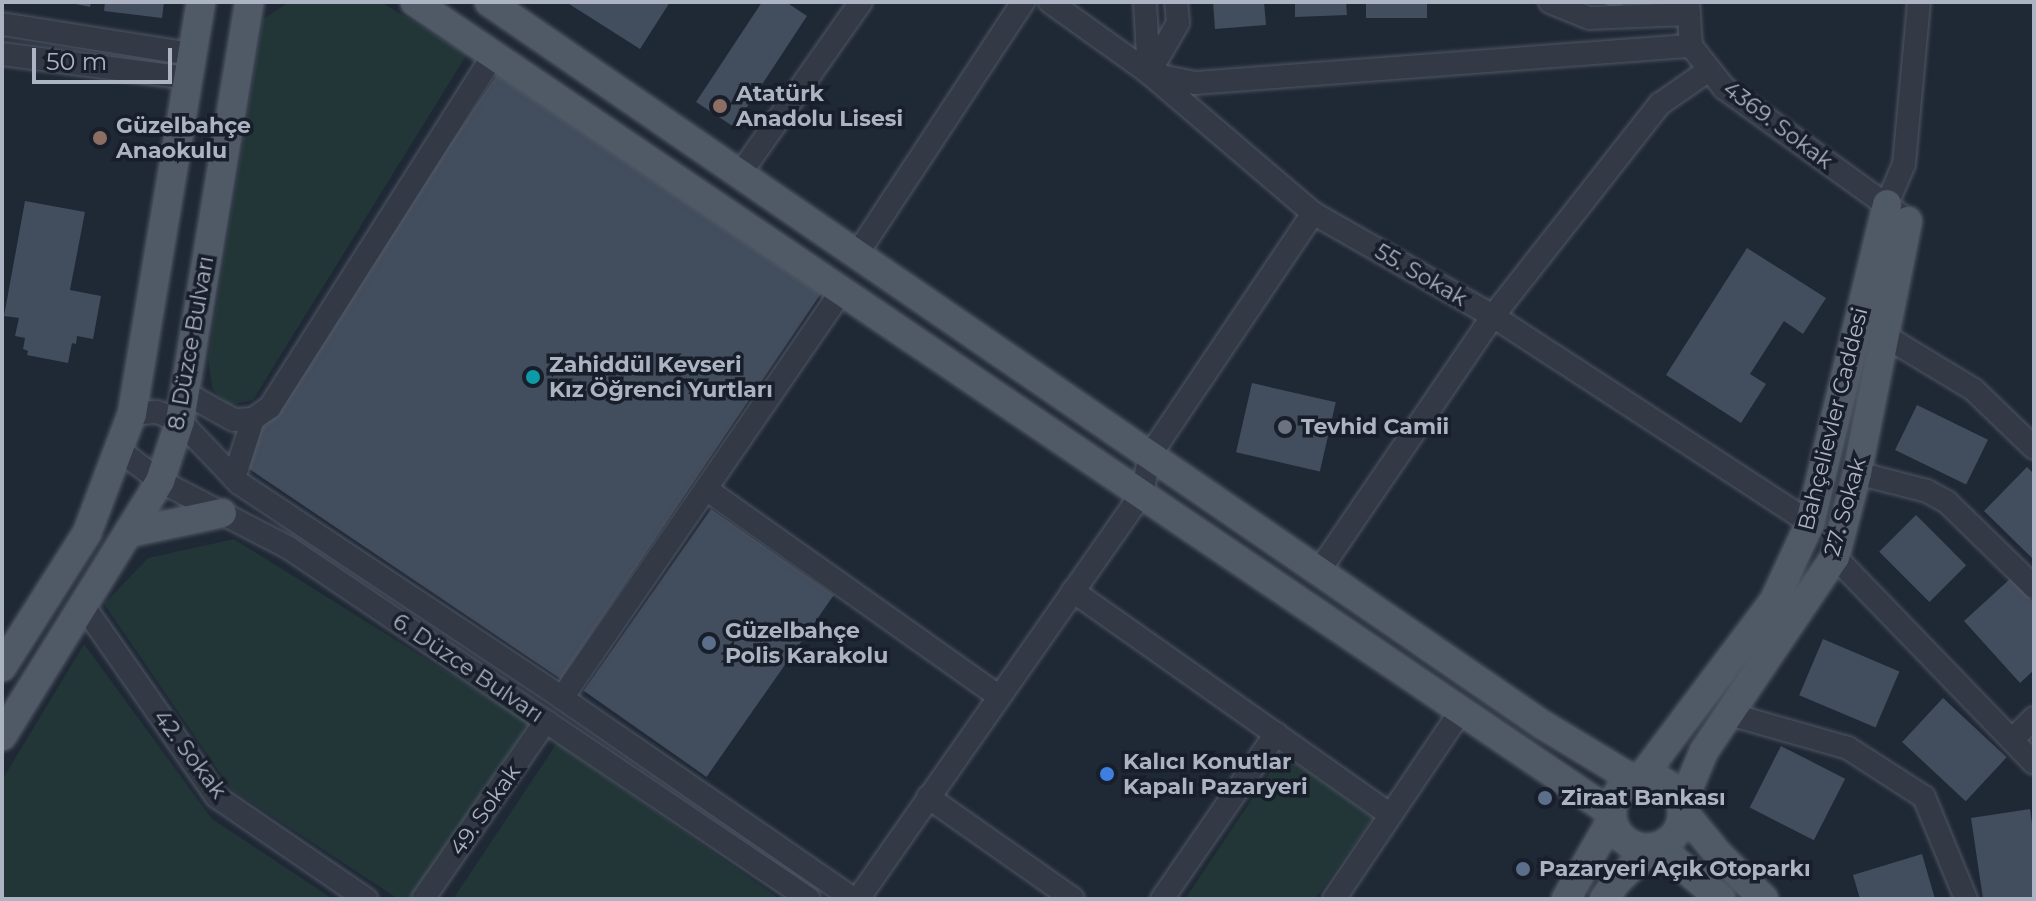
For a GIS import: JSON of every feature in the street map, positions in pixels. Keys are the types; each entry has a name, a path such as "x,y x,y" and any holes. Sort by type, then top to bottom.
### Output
{"main road":[{"name":"8. Düzce Bulvarı","path":"2,667 87,533 132,414 201,2"},
{"name":"8. Düzce Bulvarı","path":"2,736 160,481 182,407 249,2"},
{"path":"415,2 1461,711 1612,816 1615,829 1631,845 1656,847 1721,899"},
{"path":"489,2 1543,725 1638,779 1662,781 1671,786 1682,808 1718,854 1764,899"},
{"name":"27. Sokak","path":"1682,808 1704,751 1835,557 1857,473 1885,336 1897,213"},
{"name":"Bahçelievler Caddesi","path":"1638,779 1774,601 1810,523 1897,213"},
{"path":"128,533 222,513"},
{"path":"1566,899 1612,816 1615,797 1638,779"},
{"path":"1604,899 1618,880 1677,833 1682,808"}],"street":[{"path":"740,174 861,2"},
{"path":"857,254 1023,2"},
{"name":"55. Sokak","path":"1050,2 1149,73 1313,213 1493,316 1810,523"},
{"path":"1145,2 1149,73"},
{"path":"1149,73 1178,23 1176,2"},
{"path":"1149,73 1195,83 1691,46 1689,8 1589,18 1550,2"},
{"path":"1897,213 1919,2"},
{"path":"2,24 190,66"},
{"name":"4369. Sokak","path":"1691,46 1724,88 1897,213"},
{"path":"2,54 190,66"},
{"path":"234,478 253,419 270,407 493,55"},
{"path":"1319,571 1493,316 1660,104 1709,70"},
{"path":"855,899 1142,493 1150,455 1313,213"},
{"path":"562,698 842,290"},
{"path":"1885,336 1974,390 2034,448"},
{"path":"132,414 182,407 253,419"},
{"name":"6. Düzce Bulvarı","path":"182,407 234,478 855,899"},
{"name":"6. Düzce Bulvarı","path":"119,450 160,481 289,548 809,899"},
{"path":"1857,473 1927,491 1947,502 2034,587"},
{"path":"706,489 998,696"},
{"path":"1835,557 2034,763"},
{"path":"1073,591 1390,815"},
{"name":"42. Sokak","path":"83,605 217,797 366,899"},
{"path":"1334,899 1461,711"},
{"path":"1729,714 1848,748 1924,797 1966,899"},
{"path":"2012,740 2034,718"},
{"name":"49. Sokak","path":"423,899 546,721"},
{"path":"1162,899 1276,734"},
{"path":"928,797 1073,899"}],"shaded area":[{"path":"289,2 381,2 467,54 253,400 230,405 213,390 208,359 263,19"},
{"path":"234,539 529,723 409,899 398,899 231,789 104,604 148,558"},
{"path":"84,644 212,819 333,899 2,899 2,780"},
{"path":"557,743 780,899 453,899"},
{"path":"1282,754 1373,818 1315,899 1185,899"}],"building":[{"path":"66,2 91,2 90,7"},
{"path":"105,2 164,2 162,18 104,11"},
{"path":"566,2 670,2 640,49"},
{"path":"762,2 786,2 807,16 734,127 696,102"},
{"path":"1213,2 1264,2 1266,25 1215,29"},
{"path":"1295,2 1346,2 1347,15 1295,17"},
{"path":"1366,2 1427,2 1427,18 1366,18"},
{"path":"1601,2 1624,2 1619,11"},
{"name":"Zahiddül Kevseri Kız Öğrenci Yurtları","path":"500,70 824,289 561,679 237,460"},
{"path":"25,201 85,212 70,290 101,296 93,339 77,336 76,344 72,343 68,363 27,355 28,351 23,349 25,338 15,336 19,318 4,316"},
{"path":"1747,248 1826,298 1803,334 1784,321 1750,374 1766,384 1741,423 1666,375"},
{"name":"Tevhid Camii","path":"1252,383 1336,402 1320,472 1236,452"},
{"path":"1917,405 1988,440 1966,485 1895,450"},
{"path":"2027,467 2034,474 2034,560 1984,511"},
{"name":"Güzelbahçe Polis Karakolu","path":"711,509 834,595 707,777 584,691"},
{"path":"1916,515 1966,565 1929,602 1879,552"},
{"path":"2011,578 2034,603 2034,670 2020,683 1964,621"},
{"path":"1823,639 1899,671 1876,728 1799,695"},
{"path":"1943,698 2007,757 1966,801 1902,742"},
{"path":"1781,746 1845,779 1814,840 1750,807"},
{"path":"2030,809 2034,838 2034,899 1983,899 1971,818"},
{"path":"1922,854 1935,899 1860,899 1853,875"}],"place":[{"name":"Atatürk Anadolu Lisesi","path":"720,106"},
{"name":"Güzelbahçe Anaokulu","path":"100,138"},
{"name":"Zahiddül Kevseri Kız Öğrenci Yurtları","path":"533,377"},
{"name":"Tevhid Camii","path":"1285,427"},
{"name":"Güzelbahçe Polis Karakolu","path":"709,643"},
{"name":"Kalıcı Konutlar Kapalı Pazaryeri","path":"1107,774"},
{"name":"Ziraat Bankası","path":"1545,798"},
{"name":"Pazaryeri Açık Otoparkı","path":"1523,869"}]}
